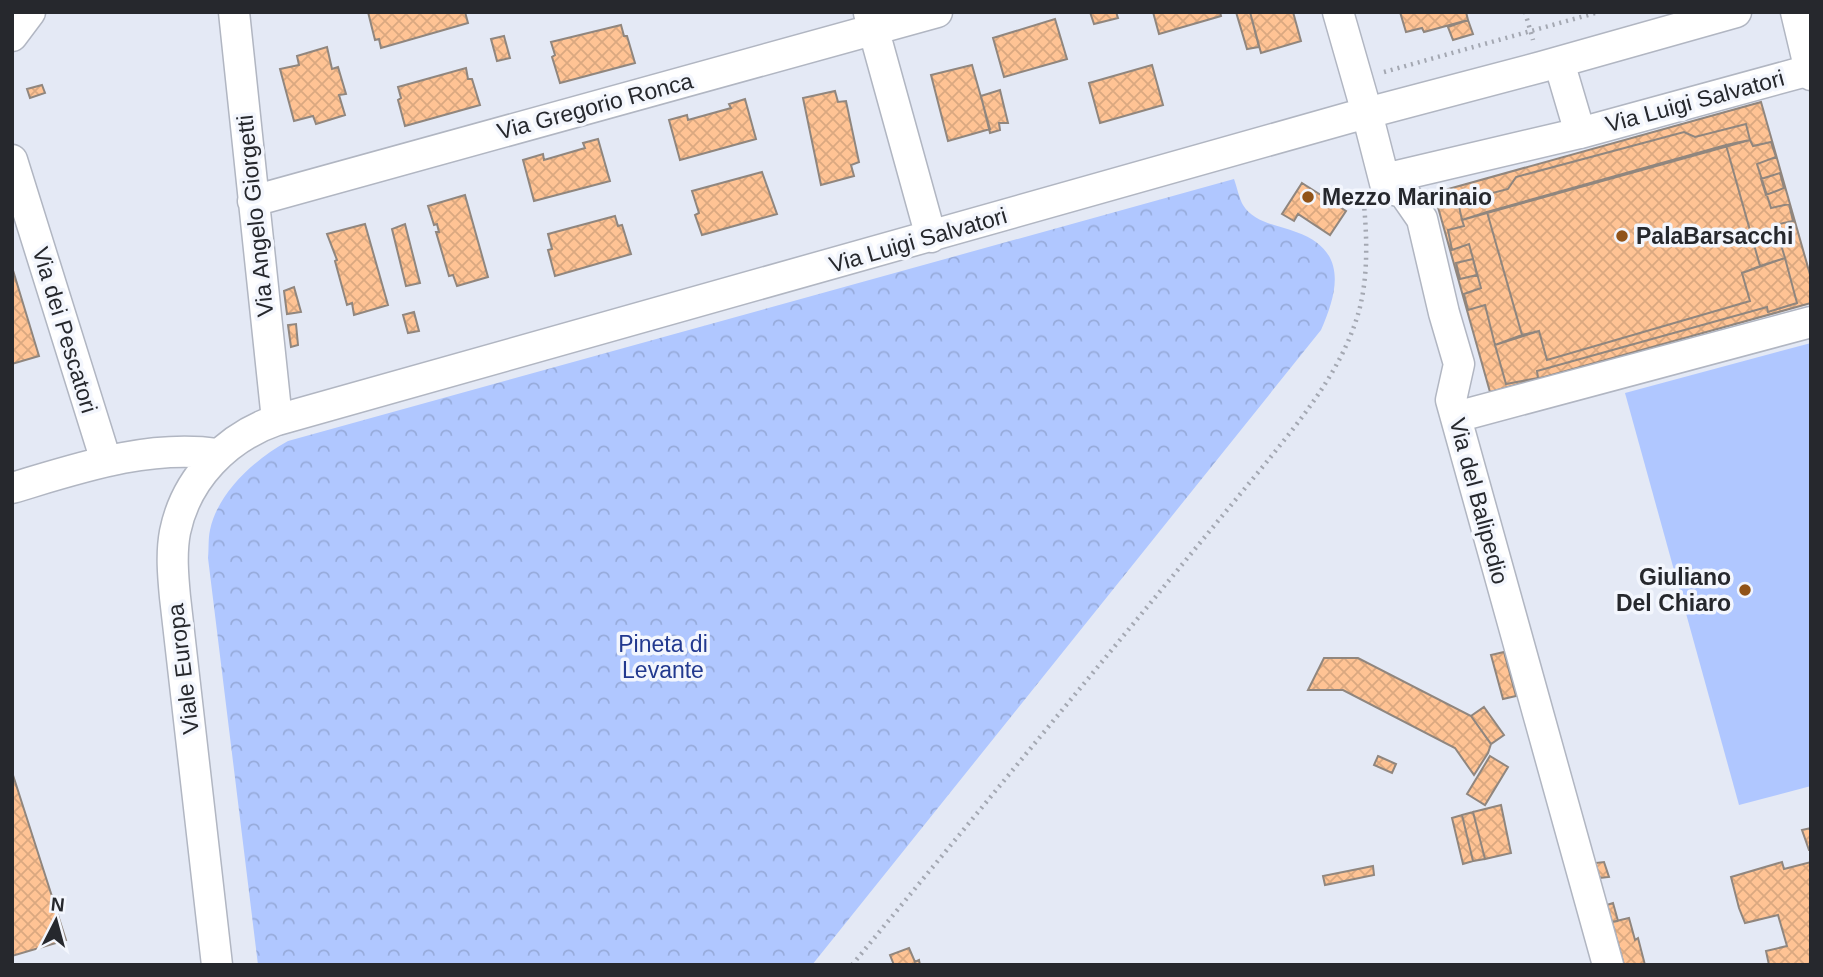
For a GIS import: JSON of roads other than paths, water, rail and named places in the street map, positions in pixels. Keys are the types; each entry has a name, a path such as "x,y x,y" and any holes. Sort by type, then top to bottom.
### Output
{"street":[{"path":"12,36 30,12"},
{"name":"Via Angelo Giorgetti","path":"234,12 277,420"},
{"name":"Via Gregorio Ronca","path":"253,201 872,21 937,12"},
{"path":"1338,12 1384,180"},
{"name":"Via Luigi Salvatori","path":"277,420 1367,113 1736,12"},
{"path":"1797,12 1810,72"},
{"path":"872,21 931,237"},
{"name":"Via Luigi Salvatori","path":"1559,62 1580,133"},
{"name":"Via Luigi Salvatori","path":"1384,180 1580,133 1810,72"},
{"name":"Via dei Pescatori","path":"12,160 106,461"},
{"name":"Via del Balipedio","path":"1384,180 1385,187 1404,193 1422,219 1459,364 1451,400 1608,965"},
{"path":"1456,417 1811,322"},
{"name":"Viale Europa","path":"217,965 175,597 175,532 185,502 201,475 219,454 244,434 277,420"},
{"path":"12,488 106,461 181,450 219,454"}],"place":[{"name":"Mezzo Marinaio","path":"1308,197"},
{"name":"PalaBarsacchi","path":"1622,236"},
{"name":"Giuliano Del Chiaro","path":"1745,590"}],"park label":[{"name":"Pineta di Levante","path":"663,657"}]}
